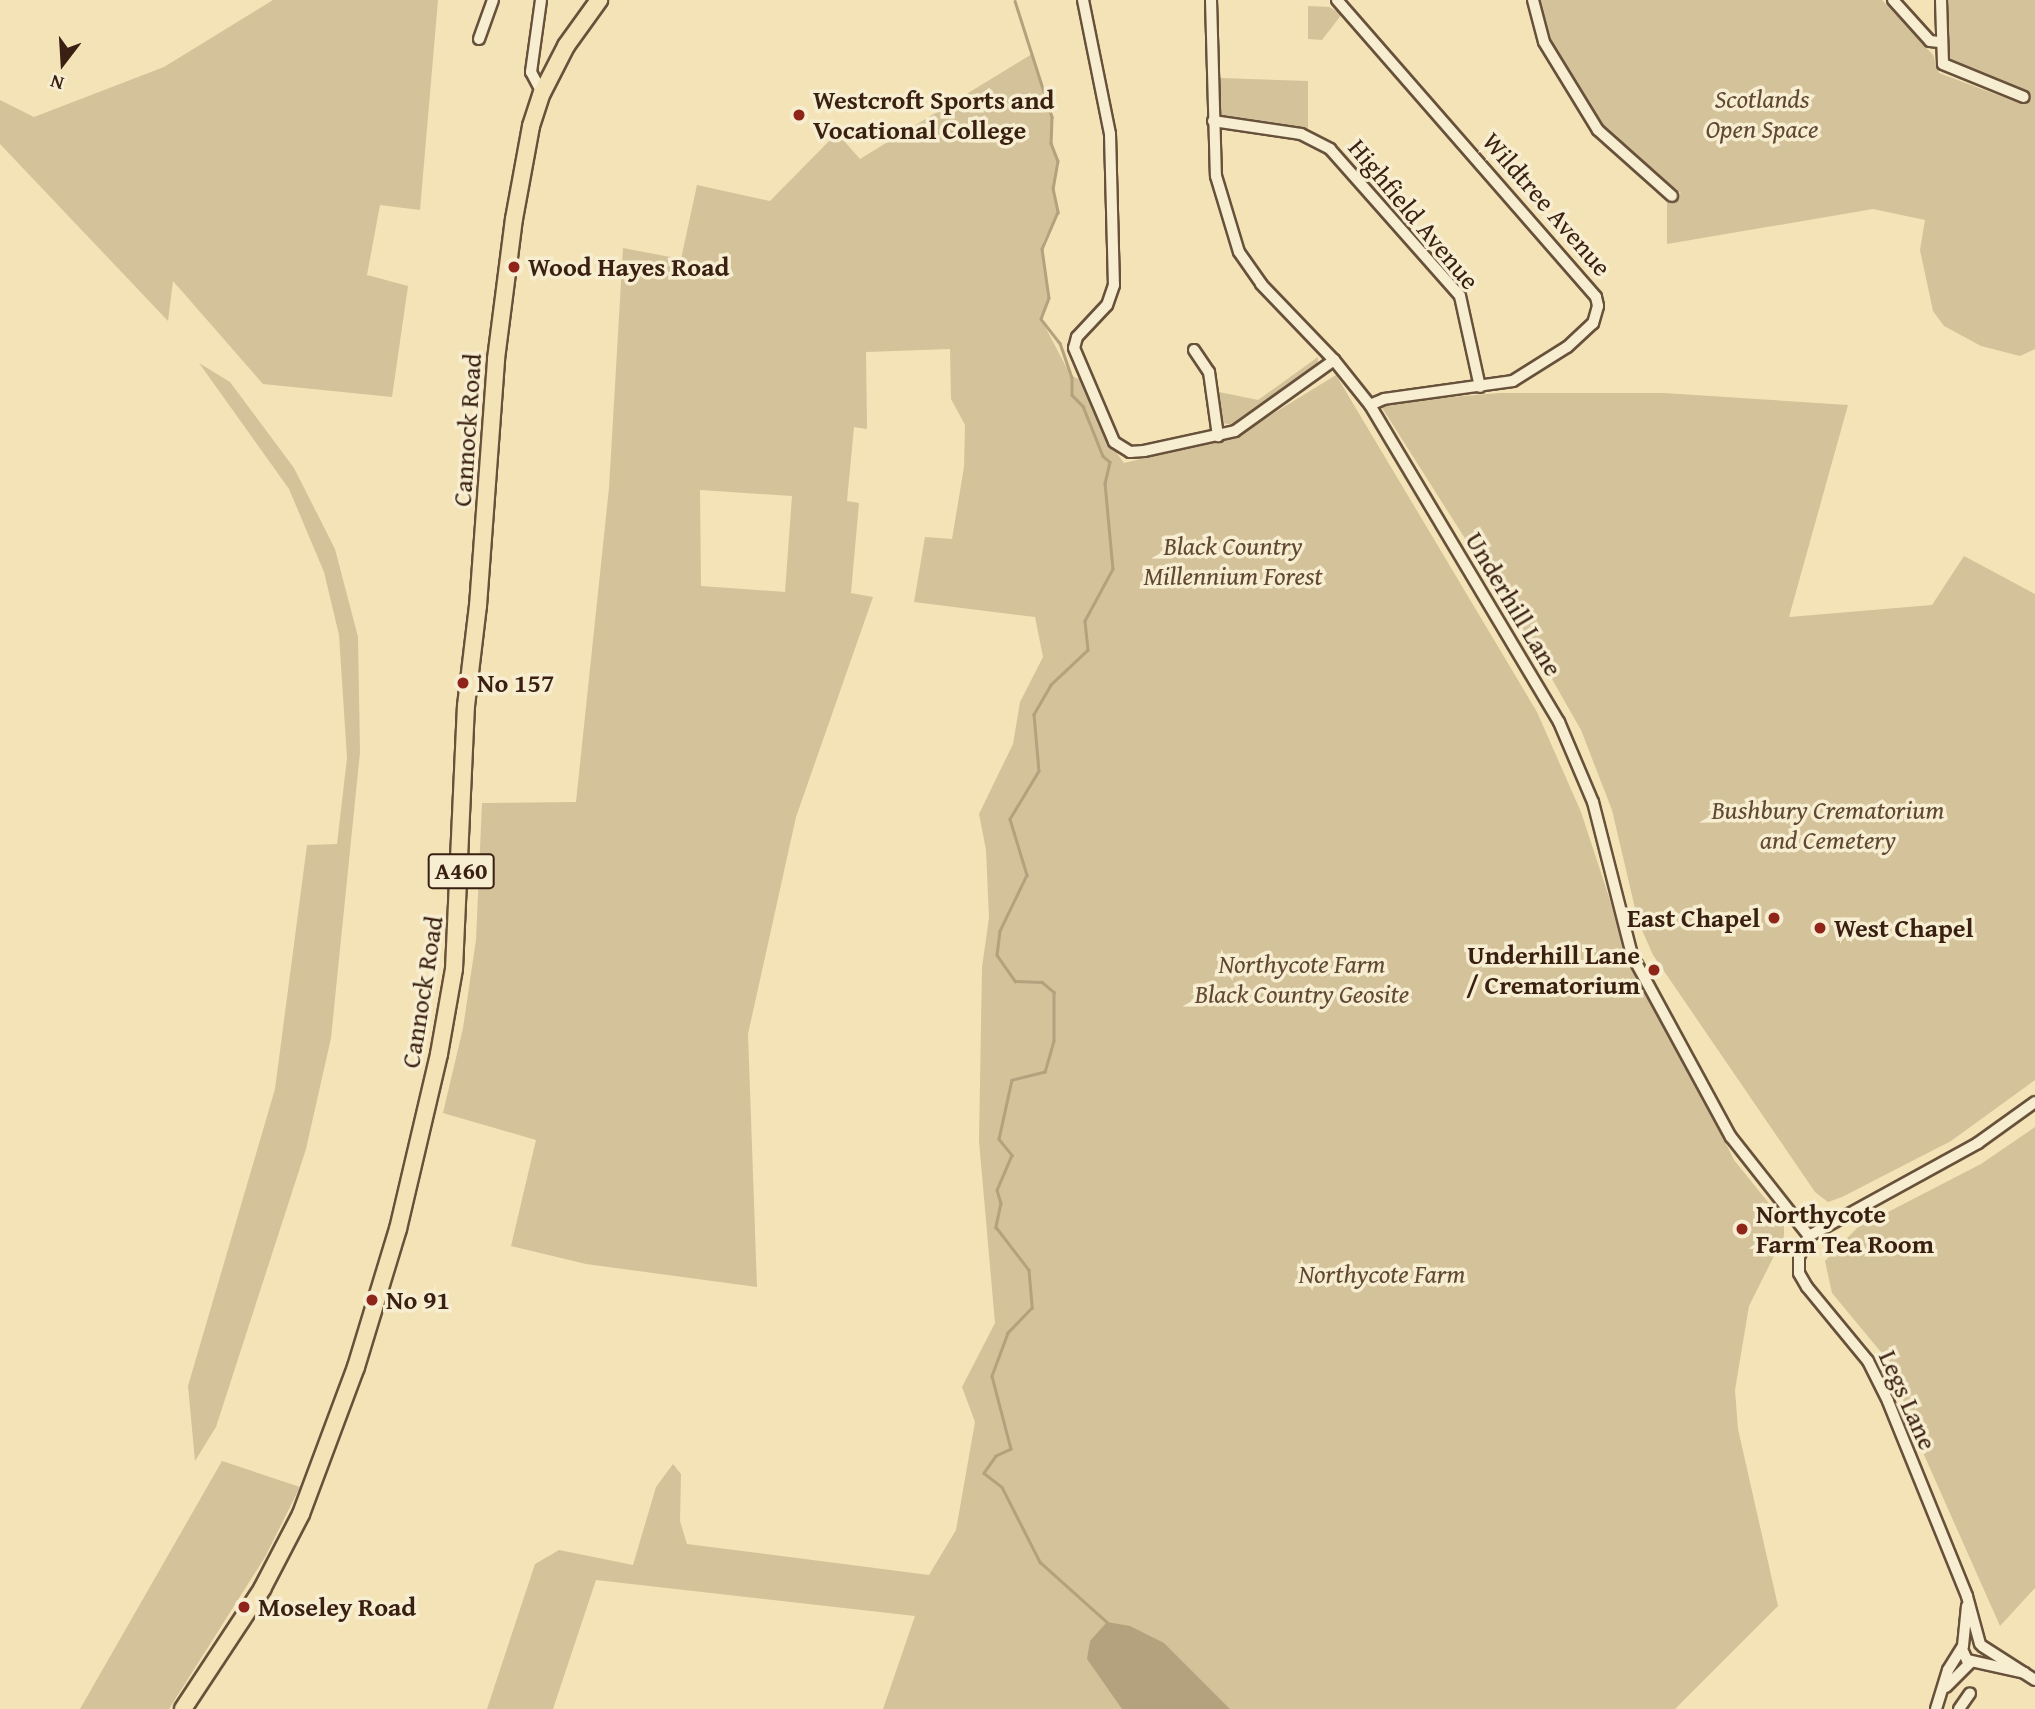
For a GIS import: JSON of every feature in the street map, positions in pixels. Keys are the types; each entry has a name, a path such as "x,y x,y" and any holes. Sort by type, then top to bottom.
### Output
{"highway":[{"name":"Cannock Road","path":"183,1709 275,1566 318,1472 376,1305 437,1065 458,925 464,727 480,593 496,359 521,178 542,93 566,46 599,0"}],"street":[{"path":"479,39 493,0"},
{"path":"541,0 531,72 542,93"},
{"path":"1083,0 1110,134 1114,285 1107,305 1077,337 1074,348 1114,442 1122,449 1144,450 1218,436 1246,425 1334,360"},
{"name":"Underhill Lane","path":"1211,0 1216,176 1239,251 1261,284 1334,360 1370,405 1572,749 1593,802 1625,935 1669,1029 1736,1145 1809,1236"},
{"name":"Wildtree Avenue","path":"1337,0 1597,297 1593,323 1567,347 1513,381 1384,399 1370,405"},
{"path":"1533,0 1544,42 1598,130 1672,196"},
{"path":"1893,0 1930,41 1939,42"},
{"path":"1941,0 1939,42 1943,64 2024,97"},
{"name":"Highfield Avenue","path":"1213,121 1301,134 1330,149 1460,296 1480,387"},
{"path":"1194,350 1209,372 1218,436"},
{"path":"1809,1236 1978,1143 2035,1102"},
{"name":"Legs Lane","path":"1809,1236 1799,1257 1799,1273 1868,1361 1967,1596 1981,1645"},
{"name":"Legs Lane","path":"1962,1648 1967,1596"},
{"path":"1936,1709 1962,1648 1971,1640 2030,1677"},
{"path":"1942,1691 1974,1661 1981,1645"},
{"path":"1962,1648 1974,1661 2030,1677"},
{"path":"1959,1709 1970,1693"}],"green space":[{"path":"273,0 438,0 420,210 380,205 367,275 408,286 392,397 263,384 173,281 168,321 0,144 0,100 34,117 164,67"},
{"name":"Scotlands Open Space","path":"1537,0 1882,0 1933,55 1939,73 2019,103 2025,94 1944,61 1948,0 2035,0 2035,349 2020,356 1981,346 1944,326 1933,311 1920,250 1925,220 1873,209 1667,244 1667,203 1681,193 1600,127 1546,41"},
{"path":"1308,6 1329,7 1342,14 1322,40 1308,39"},
{"name":"Northycote Farm","path":"1032,54 1052,117 1051,143 1058,161 1054,188 1058,212 1043,242 1048,298 1041,319 1071,376 1082,380 1110,444 1124,463 1224,439 1248,429 1336,375 1537,712 1581,812 1631,964 1691,1070 1734,1160 1784,1222 1784,1236 1749,1306 1735,1390 1738,1429 1778,1606 1675,1709 883,1709 915,1616 596,1580 553,1709 487,1709 535,1564 559,1550 633,1565 656,1487 673,1464 681,1474 680,1521 687,1544 929,1575 956,1530 975,1422 962,1387 995,1323 979,1141 982,967 989,918 986,850 979,814 1013,744 1020,702 1043,657 1035,617 914,602 925,537 952,539 964,467 965,425 951,399 950,349 866,352 867,429 854,427 847,501 859,503 851,593 873,597 796,817 748,1034 757,1287 586,1264 511,1246 536,1140 443,1113 463,1028 476,940 482,803 576,802 609,488 623,248 681,259 697,185 770,201 837,133 860,159","holes":["700,490 792,496 785,592 701,586"]},
{"path":"1220,78 1308,81 1308,131 1227,119 1221,114"},
{"path":"1318,357 1317,369 1232,425 1223,423 1219,392 1258,400"},
{"path":"199,363 230,382 294,468 335,549 358,637 360,752 331,1038 306,1149 216,1427 195,1461 188,1386 275,1089 307,845 337,844 347,758 339,635 324,572 289,489"},
{"name":"Bushbury Crematorium and Cemetery","path":"1500,393 1664,393 1848,405 1789,617 1932,605 1964,556 2035,594 2035,1080 1951,1141 1842,1197 1828,1202 1815,1192 1653,955 1638,921 1612,810 1581,730 1532,644 1379,403"},
{"path":"2035,1127 2035,1588 2000,1626 1917,1439 1890,1363 1832,1293 1825,1261 1857,1228 1981,1164"},
{"path":"222,1461 300,1487 265,1557 169,1709 80,1709"}],"shaded area":[{"path":"1107,1622 1130,1626 1164,1643 1230,1709 1122,1709 1087,1659 1090,1641"}],"waterway":[{"path":"1015,1 1052,117 1051,143 1058,161 1053,188 1058,212 1042,249 1049,298 1041,319 1060,343 1072,377 1072,395 1083,406 1103,456 1110,462 1105,483 1113,569 1085,621 1088,650 1051,685 1034,714 1039,771 1010,819 1027,875 1000,931 997,955 1015,981 1042,982 1054,992 1054,1041 1045,1072 1012,1080 999,1139 1012,1155 997,1190 1001,1203 996,1227 1029,1270 1032,1308 1008,1333 992,1376 1011,1449 996,1456 984,1473 1002,1487 1040,1562 1107,1622"}],"place":[{"name":"Westcroft Sports and Vocational College","path":"799,115"},
{"name":"Wood Hayes Road","path":"514,267"},
{"name":"No 157","path":"463,683"},
{"name":"East Chapel","path":"1774,918"},
{"name":"West Chapel","path":"1820,928"},
{"name":"Underhill Lane / Crematorium","path":"1654,970"},
{"name":"Northycote Farm Tea Room","path":"1742,1229"},
{"name":"No 91","path":"372,1300"},
{"name":"Moseley Road","path":"244,1607"}],"park label":[{"name":"Black Country Millennium Forest","path":"1233,561"},
{"name":"Northycote Farm Black Country Geosite","path":"1302,979"}]}
